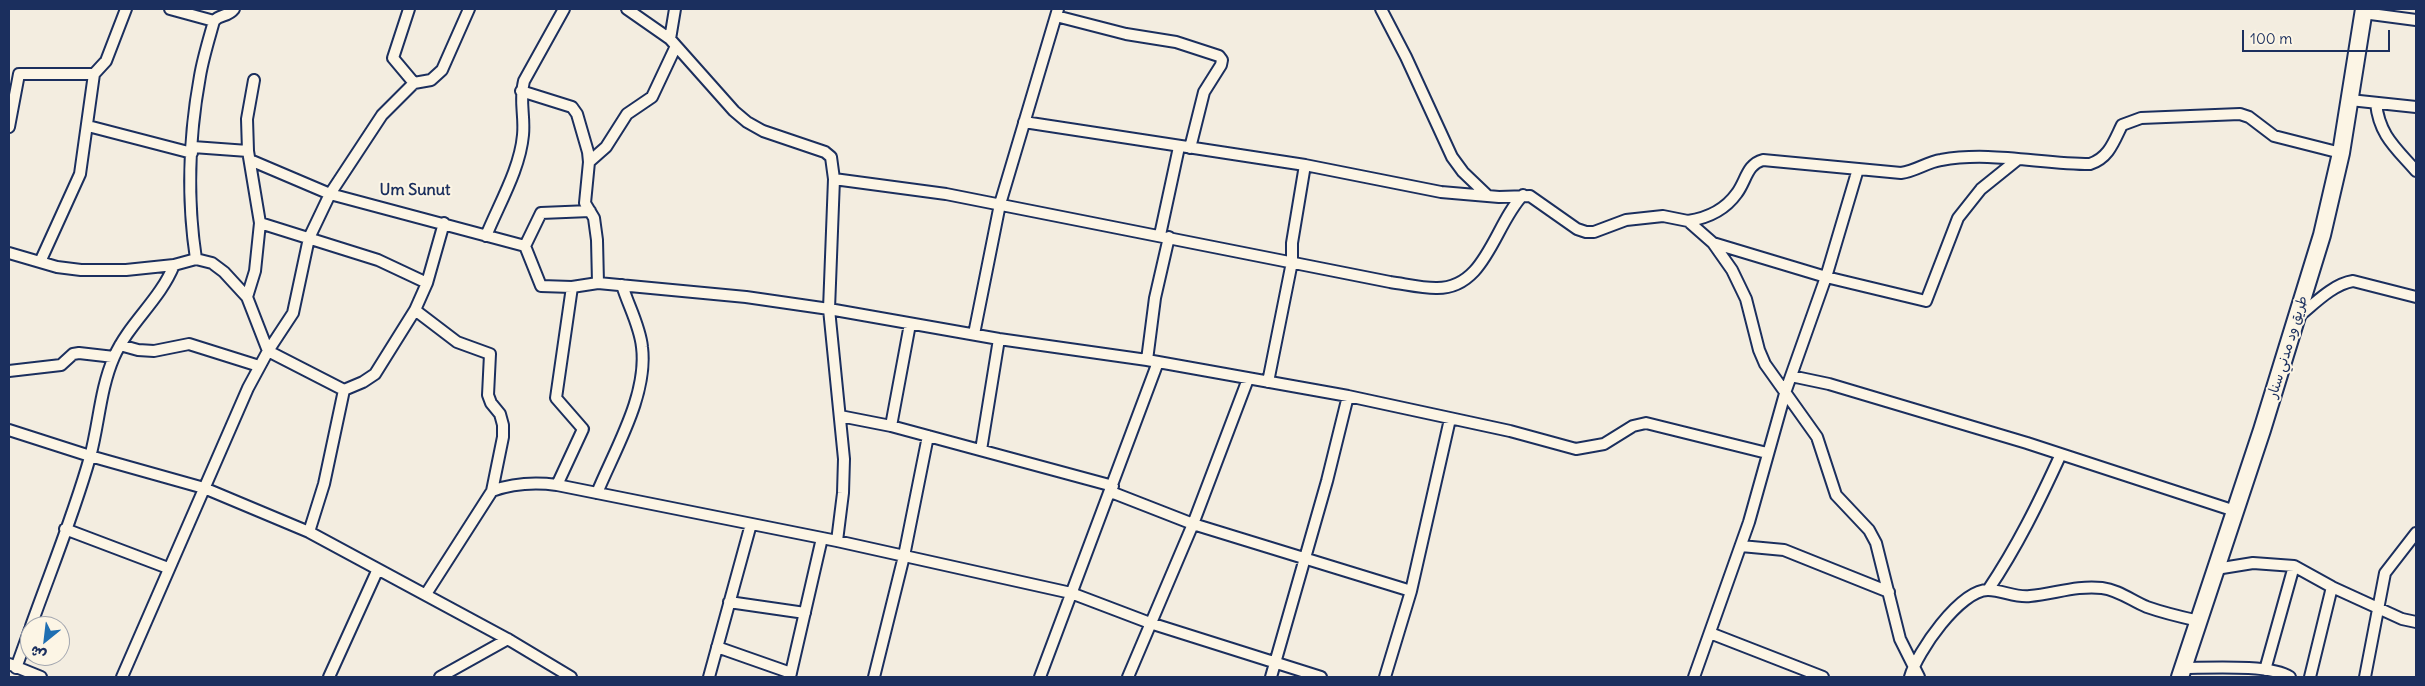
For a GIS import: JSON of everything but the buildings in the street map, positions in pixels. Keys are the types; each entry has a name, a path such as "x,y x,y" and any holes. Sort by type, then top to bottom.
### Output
{"highway":[{"name":"طريق ود مدني سنار","path":"2181,673 2298,317 2322,235 2341,153 2364,11"}],"street":[{"path":"40,262 80,174 94,74 106,61 126,9"},
{"path":"170,9 214,21"},
{"path":"196,260 190,215 192,150 200,76 214,21 219,17 230,14 234,9"},
{"path":"409,9 393,58 414,84"},
{"path":"122,677 168,568 259,366 293,313 309,238 330,194 378,121 414,84 431,80 442,70 469,9"},
{"path":"486,236 520,151 523,135 521,91 534,60 564,9"},
{"path":"627,9 673,42 734,111 748,122 763,131 825,152 831,157 834,179 829,309 844,459 843,492 837,541"},
{"path":"589,162 606,147 627,114 652,97 673,42 675,9"},
{"path":"1381,9 1406,57 1452,157 1463,172 1487,195"},
{"path":"2364,11 2416,20"},
{"path":"974,334 1000,204 1057,13 1126,34 1176,42 1219,56 1222,60 1221,64 1204,92 1190,148"},
{"path":"9,127 12,86 17,77 22,73 94,74"},
{"path":"247,298 255,271 260,223 249,155 247,119 254,80"},
{"path":"521,91 576,110 589,162 585,203 594,218 597,240 598,283"},
{"path":"2350,100 2416,107"},
{"path":"2376,102 2378,120 2382,131 2402,157 2416,171"},
{"path":"1024,122 1306,165 1441,192 1499,197 1523,195 1536,200 1577,229 1586,232 1594,232 1626,220 1663,216 1688,221 1703,219 1727,205 1738,193 1751,167 1756,162 1763,160 1901,174 1914,171 1940,160 1979,157 2090,164 2099,161 2108,153 2122,125 2140,118 2228,113 2249,117 2274,136 2341,153"},
{"path":"88,126 192,150 249,155 330,194 525,246"},
{"path":"1147,360 1179,147"},
{"path":"1713,243 1826,277 1926,301 1958,218 1982,189 2017,160"},
{"path":"1268,382 1292,262 1293,235 1306,165"},
{"path":"1694,677 1741,546 1786,390 1826,277 1858,169"},
{"path":"834,179 946,194 1390,282 1437,288 1457,285 1470,278 1480,266 1504,220 1523,195"},
{"path":"590,212 541,213 525,246 541,286 572,287 598,283 746,297 829,309 999,339 1147,360 1348,396 1576,448 1604,444 1633,426 1646,423 1768,453"},
{"path":"1688,221 1713,243 1732,270 1746,299 1759,350 1765,364 1786,390 1817,437 1836,496 1869,530 1876,543 1900,640 1911,672 1919,677"},
{"path":"260,223 378,260 427,283"},
{"path":"344,390 363,382 375,374 414,310 427,283 444,223"},
{"path":"9,253 40,262 81,270 126,270 174,265 196,260 212,264 247,298 268,350 344,390"},
{"path":"35,616 90,456 104,384 114,357 120,345 161,292 174,265"},
{"path":"2298,317 2322,297 2346,282 2354,281 2416,297"},
{"path":"597,493 642,383 643,359 641,338 622,285"},
{"path":"557,485 583,429 556,398 572,287"},
{"path":"414,310 457,342 490,354 488,395 491,403 500,414 504,425 504,437 492,491 426,594"},
{"path":"891,426 910,324"},
{"path":"981,450 999,339"},
{"path":"120,345 138,350 154,351 189,344 259,366"},
{"path":"9,371 61,365 73,354 79,353 114,357"},
{"path":"1040,677 1158,362"},
{"path":"1791,376 1829,384 2061,454 2234,511"},
{"path":"1128,677 1193,524 1248,379"},
{"path":"309,532 324,484 344,390"},
{"path":"1271,677 1306,557 1348,396"},
{"path":"840,416 891,426 981,450 1112,489 1193,524 1306,557 1411,591"},
{"path":"1385,677 1411,591 1450,419"},
{"path":"9,430 90,456 204,488 309,532 508,639 572,677"},
{"path":"874,677 904,556 928,436"},
{"path":"1988,590 2010,558 2030,521 2061,454"},
{"path":"492,491 516,484 557,485 837,541 1071,592 1150,624 1321,677"},
{"path":"709,677 751,524"},
{"path":"65,529 168,568"},
{"path":"2366,677 2386,573 2416,533"},
{"path":"717,647 790,675 822,538"},
{"path":"1741,546 1784,550 1889,592"},
{"path":"2216,569 2253,563 2294,566 2332,587 2402,619 2416,622"},
{"path":"2266,670 2294,566"},
{"path":"329,677 378,569"},
{"path":"2310,677 2332,587"},
{"path":"1911,672 1929,641 1954,610 1972,593 1988,590 2027,597 2077,588 2102,588 2122,594 2146,606 2199,621"},
{"path":"729,602 805,613"},
{"path":"1710,633 1817,676"},
{"path":"440,677 508,639"},
{"path":"20,651 13,666 41,677"},
{"path":"2181,673 2266,670 2278,671 2290,677"}],"district":[{"name":"Um Sunut","path":"415,190"}]}
